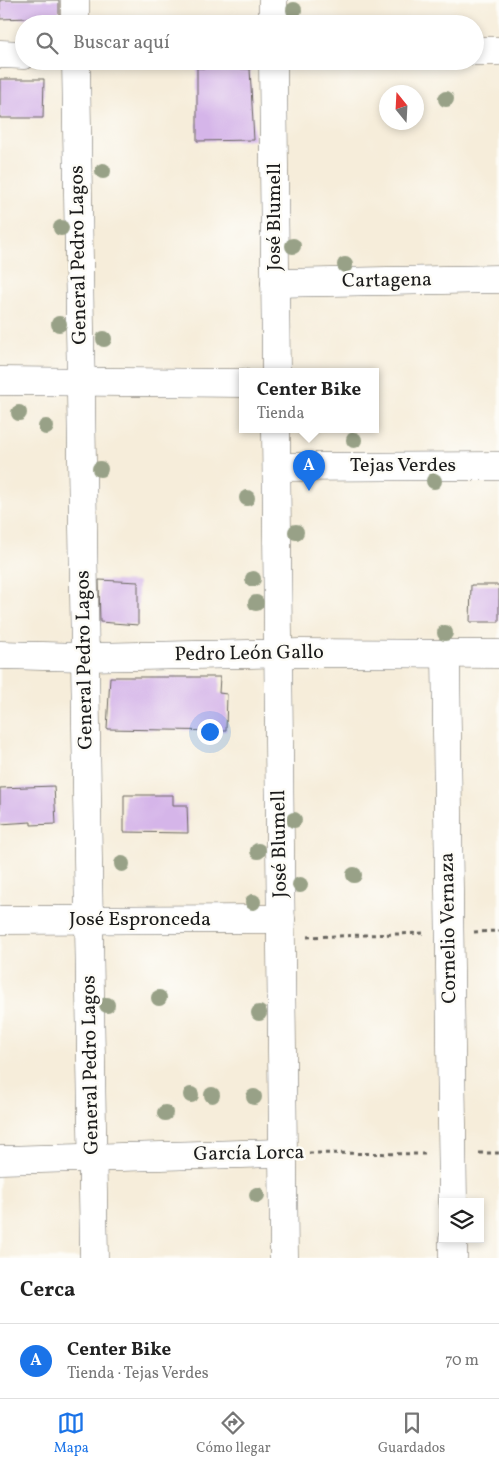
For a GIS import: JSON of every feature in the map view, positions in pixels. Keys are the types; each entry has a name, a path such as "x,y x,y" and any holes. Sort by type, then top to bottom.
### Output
{"street":[{"path":"75,0 75,15"},
{"path":"273,0 273,15"},
{"path":"484,51 499,51"},
{"path":"0,54 15,55"},
{"name":"General Pedro Lagos","path":"76,70 94,1258"},
{"name":"José Blumell","path":"273,70 276,368"},
{"name":"Cartagena","path":"275,283 499,279"},
{"path":"0,381 239,383"},
{"name":"José Blumell","path":"276,433 284,1258"},
{"name":"Tejas Verdes","path":"277,467 499,466"},
{"name":"Pedro León Gallo","path":"0,655 85,657 278,653 499,654"},
{"name":"Cornelio Vernaza","path":"446,655 453,1198"},
{"name":"José Espronceda","path":"0,920 89,920 281,928"},
{"name":"García Lorca","path":"0,1160 283,1153"},
{"path":"453,1243 454,1258"}],"path":[{"path":"281,928 449,933 499,932"},
{"name":"García Lorca","path":"283,1153 499,1153"}],"building":[{"path":"0,0 59,0 59,15 15,15 15,18 0,19"},
{"path":"197,70 250,70 254,140 197,141"},
{"path":"0,79 44,79 43,118 0,118"},
{"path":"99,580 138,582 138,625 100,622"},
{"path":"471,585 499,585 499,622 470,622"},
{"path":"110,677 220,677 219,693 227,694 226,731 107,729"},
{"path":"54,786 56,824 31,825 31,822 0,824 0,788"},
{"path":"124,795 173,795 173,805 187,805 188,833 124,832"}],"place":[{"name":"Center Bike","path":"309,491"}]}
